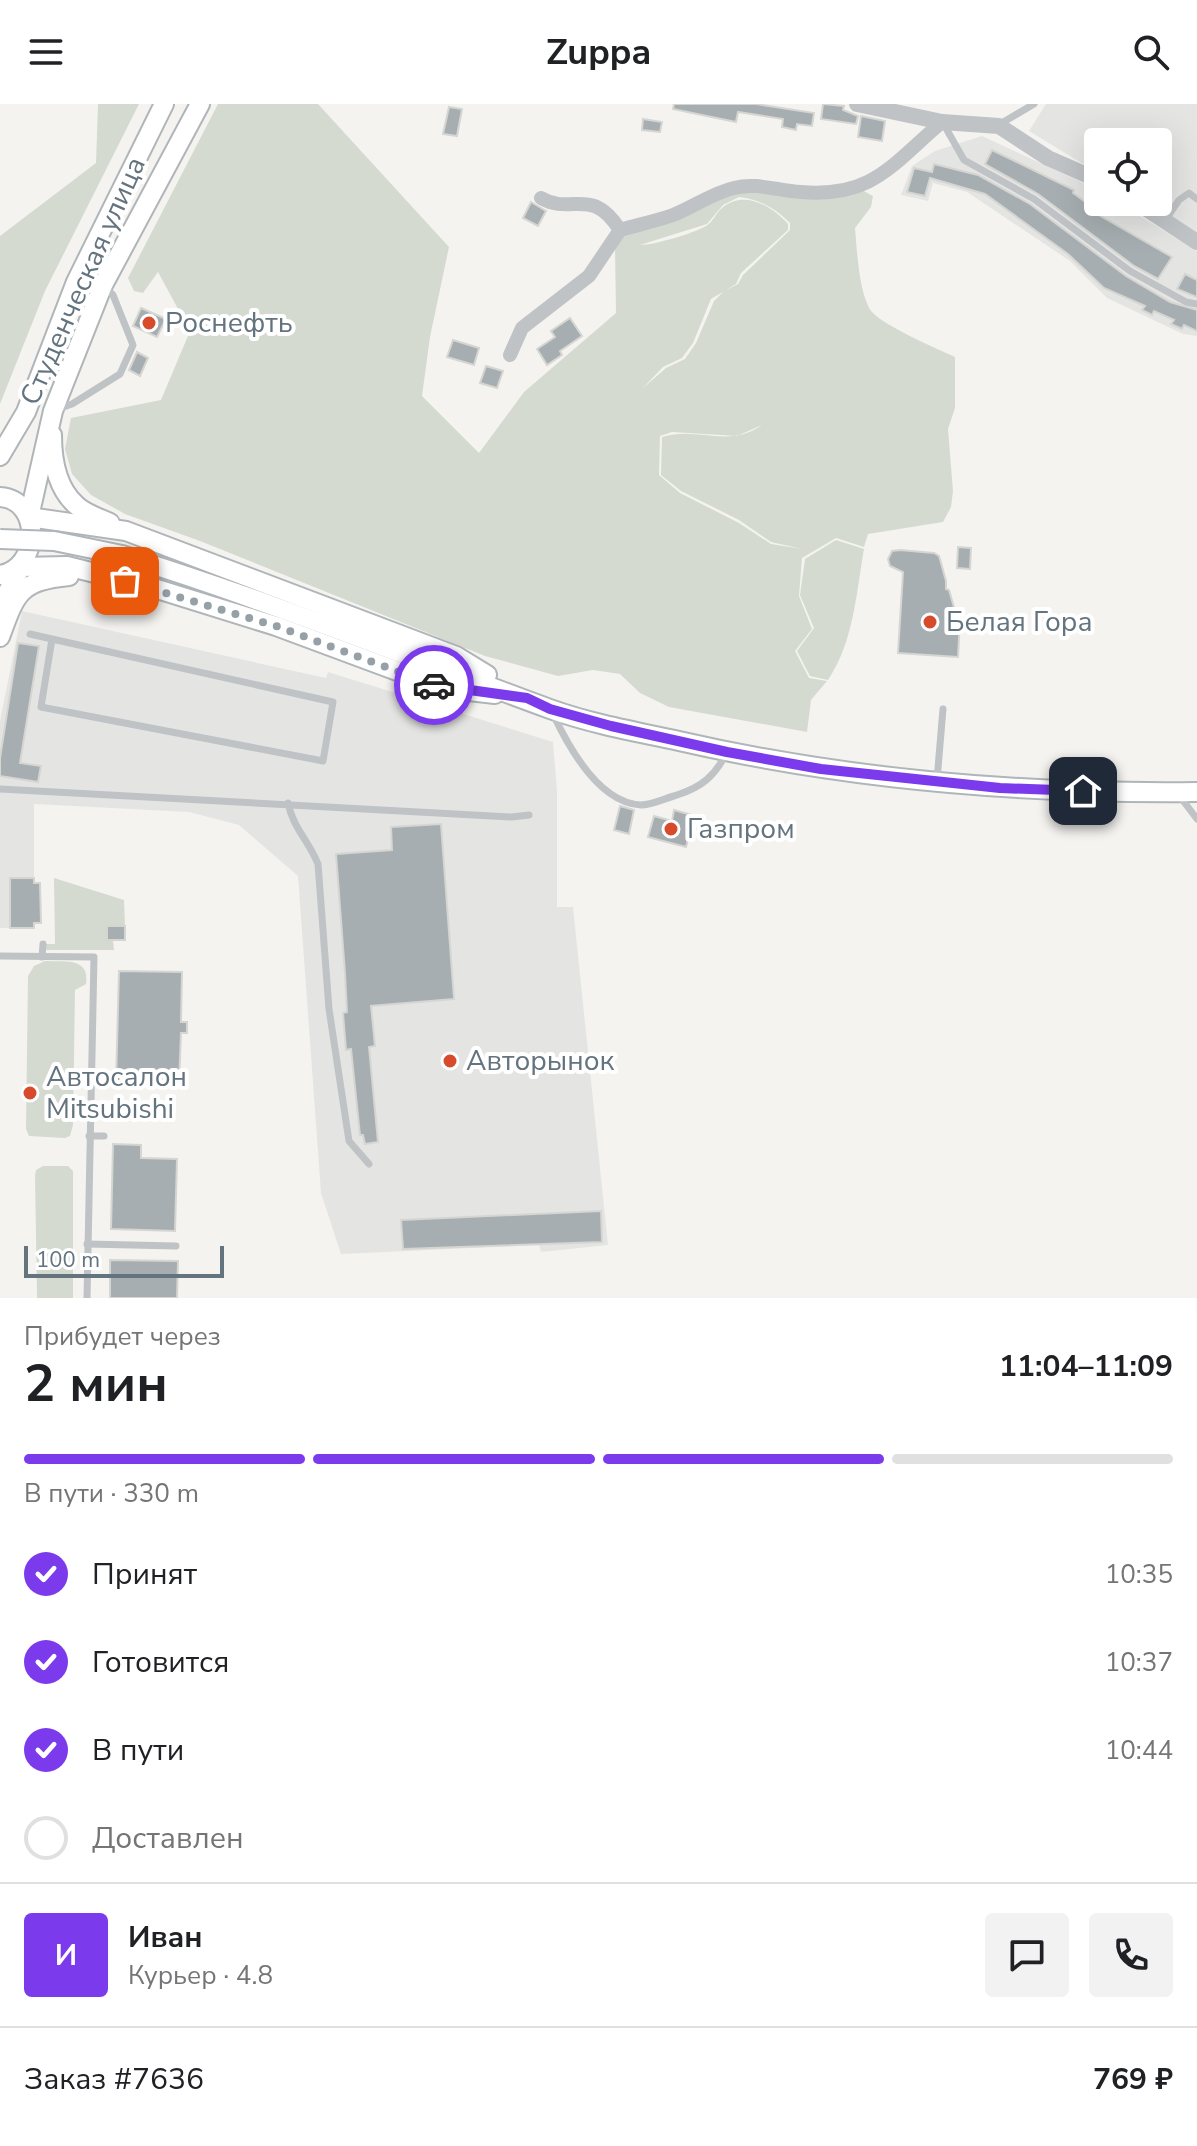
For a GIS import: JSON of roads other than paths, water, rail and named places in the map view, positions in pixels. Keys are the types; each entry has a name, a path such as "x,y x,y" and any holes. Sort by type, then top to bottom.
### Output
{"main road":[{"name":"Студенческая улица","path":"0,456 26,412 76,282 164,104"},
{"name":"Студенческая улица","path":"21,567 29,551 29,517 53,411 103,285 200,104"},
{"path":"53,411 52,449 56,473 76,506 126,531 456,656 550,709 727,752 821,769 1000,788 1197,792"},
{"path":"0,497 16,501 29,517 126,531"},
{"path":"0,539 54,541 122,555 201,580 527,698"},
{"path":"0,575 21,567 67,566 154,588 276,626 443,688 527,698"},
{"path":"0,618 6,595 21,567"},
{"path":"0,637 13,599 27,587 49,578 73,576 154,588"}],"street":[{"path":"857,104 942,122 999,126 1048,158 1084,174"},
{"path":"510,355 522,328 589,276 620,230 675,214 734,188 755,184 830,194 859,188 894,166 942,122"},
{"path":"541,198 551,203 595,205 612,218 620,230"},
{"path":"1157,216 1197,242"}],"lane":[{"path":"999,126 1034,104"},
{"path":"942,122 964,160 1034,199 1130,271 1186,302 1197,304"},
{"path":"1165,221 1183,196 1189,193 1197,199"},
{"path":"53,411 72,404 120,374 133,345 113,295 103,285"},
{"path":"30,634 333,702 323,761 41,707 52,639"},
{"path":"550,709 573,755 614,798 642,805 699,788 718,771 727,752"},
{"path":"937,782 943,709"},
{"path":"0,789 512,817 529,815"},
{"path":"1177,792 1197,819"},
{"path":"288,803 291,821 313,850 318,864 329,1009 349,1141 369,1164"},
{"path":"42,957 43,944"},
{"path":"0,956 94,957 87,1298"},
{"path":"90,1112 105,1113"},
{"path":"89,1136 104,1136"},
{"path":"87,1244 176,1246"}],"place":[{"name":"Роснефть","path":"149,323"},
{"name":"Белая Гора","path":"930,622"},
{"name":"Газпром","path":"671,829"},
{"name":"Авторынок","path":"450,1061"},
{"name":"Автосалон Mitsubishi","path":"30,1093"}]}
